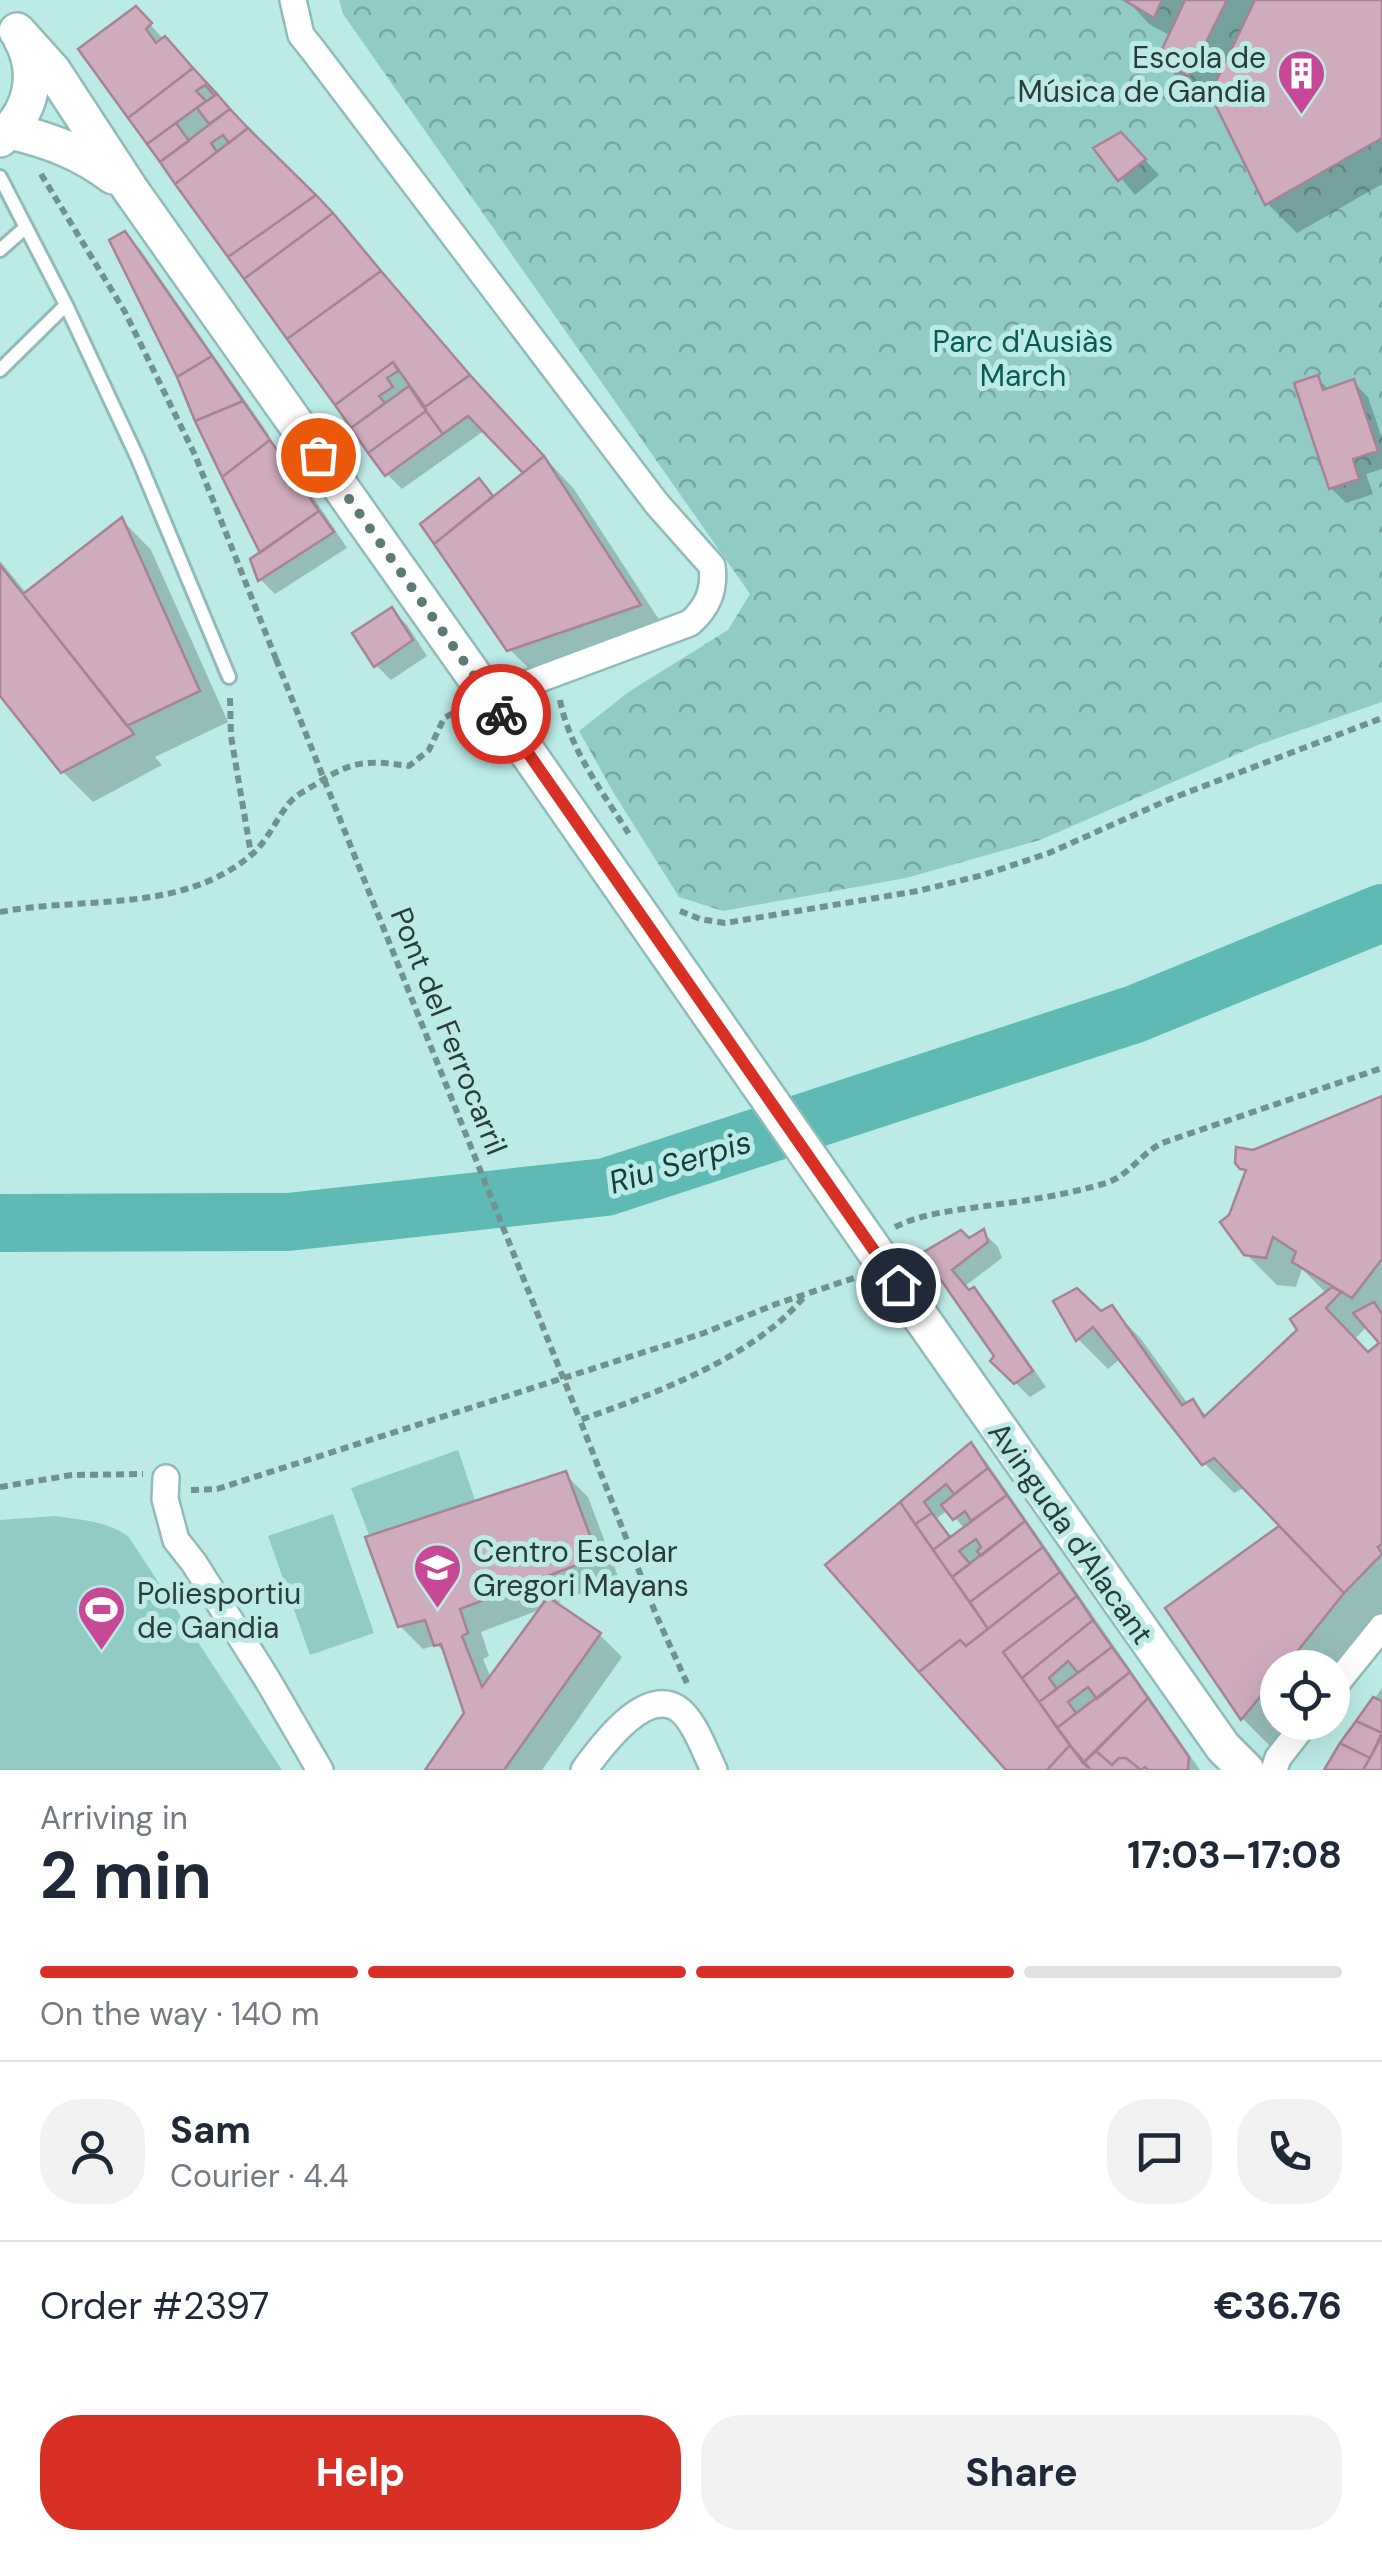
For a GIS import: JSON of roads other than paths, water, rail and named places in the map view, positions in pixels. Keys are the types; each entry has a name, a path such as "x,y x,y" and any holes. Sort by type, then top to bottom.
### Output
{"street":[{"path":"9,22 53,71 130,189 493,702 690,623 703,612 711,594 712,566 657,504 313,50 302,35 293,0"},
{"path":"9,22 28,50 32,71 23,113 5,135 60,144 90,158 130,189"},
{"name":"Avinguda d'Alacant","path":"493,702 1229,1762"},
{"path":"166,1478 165,1500 176,1540 267,1678 320,1770"},
{"path":"1350,1667 1382,1627"},
{"path":"584,1770 610,1736 630,1718 649,1707 682,1697 685,1716 714,1770"},
{"path":"1274,1770 1292,1740"}],"lane":[{"path":"0,177 66,305 138,459 228,677"},
{"path":"0,250 26,227"},
{"path":"0,370 66,305"}],"waterway":[{"name":"Riu Serpis","path":"0,1223 288,1222 606,1187 1135,1014 1382,913"}],"place":[{"name":"Escola de Música de Gandia","path":"1301,116"},
{"name":"Centro Escolar Gregori Mayans","path":"438,1610"},
{"name":"Poliesportiu de Gandia","path":"102,1652"}],"park label":[{"name":"Parc d'Ausiàs March","path":"1023,358"}]}
